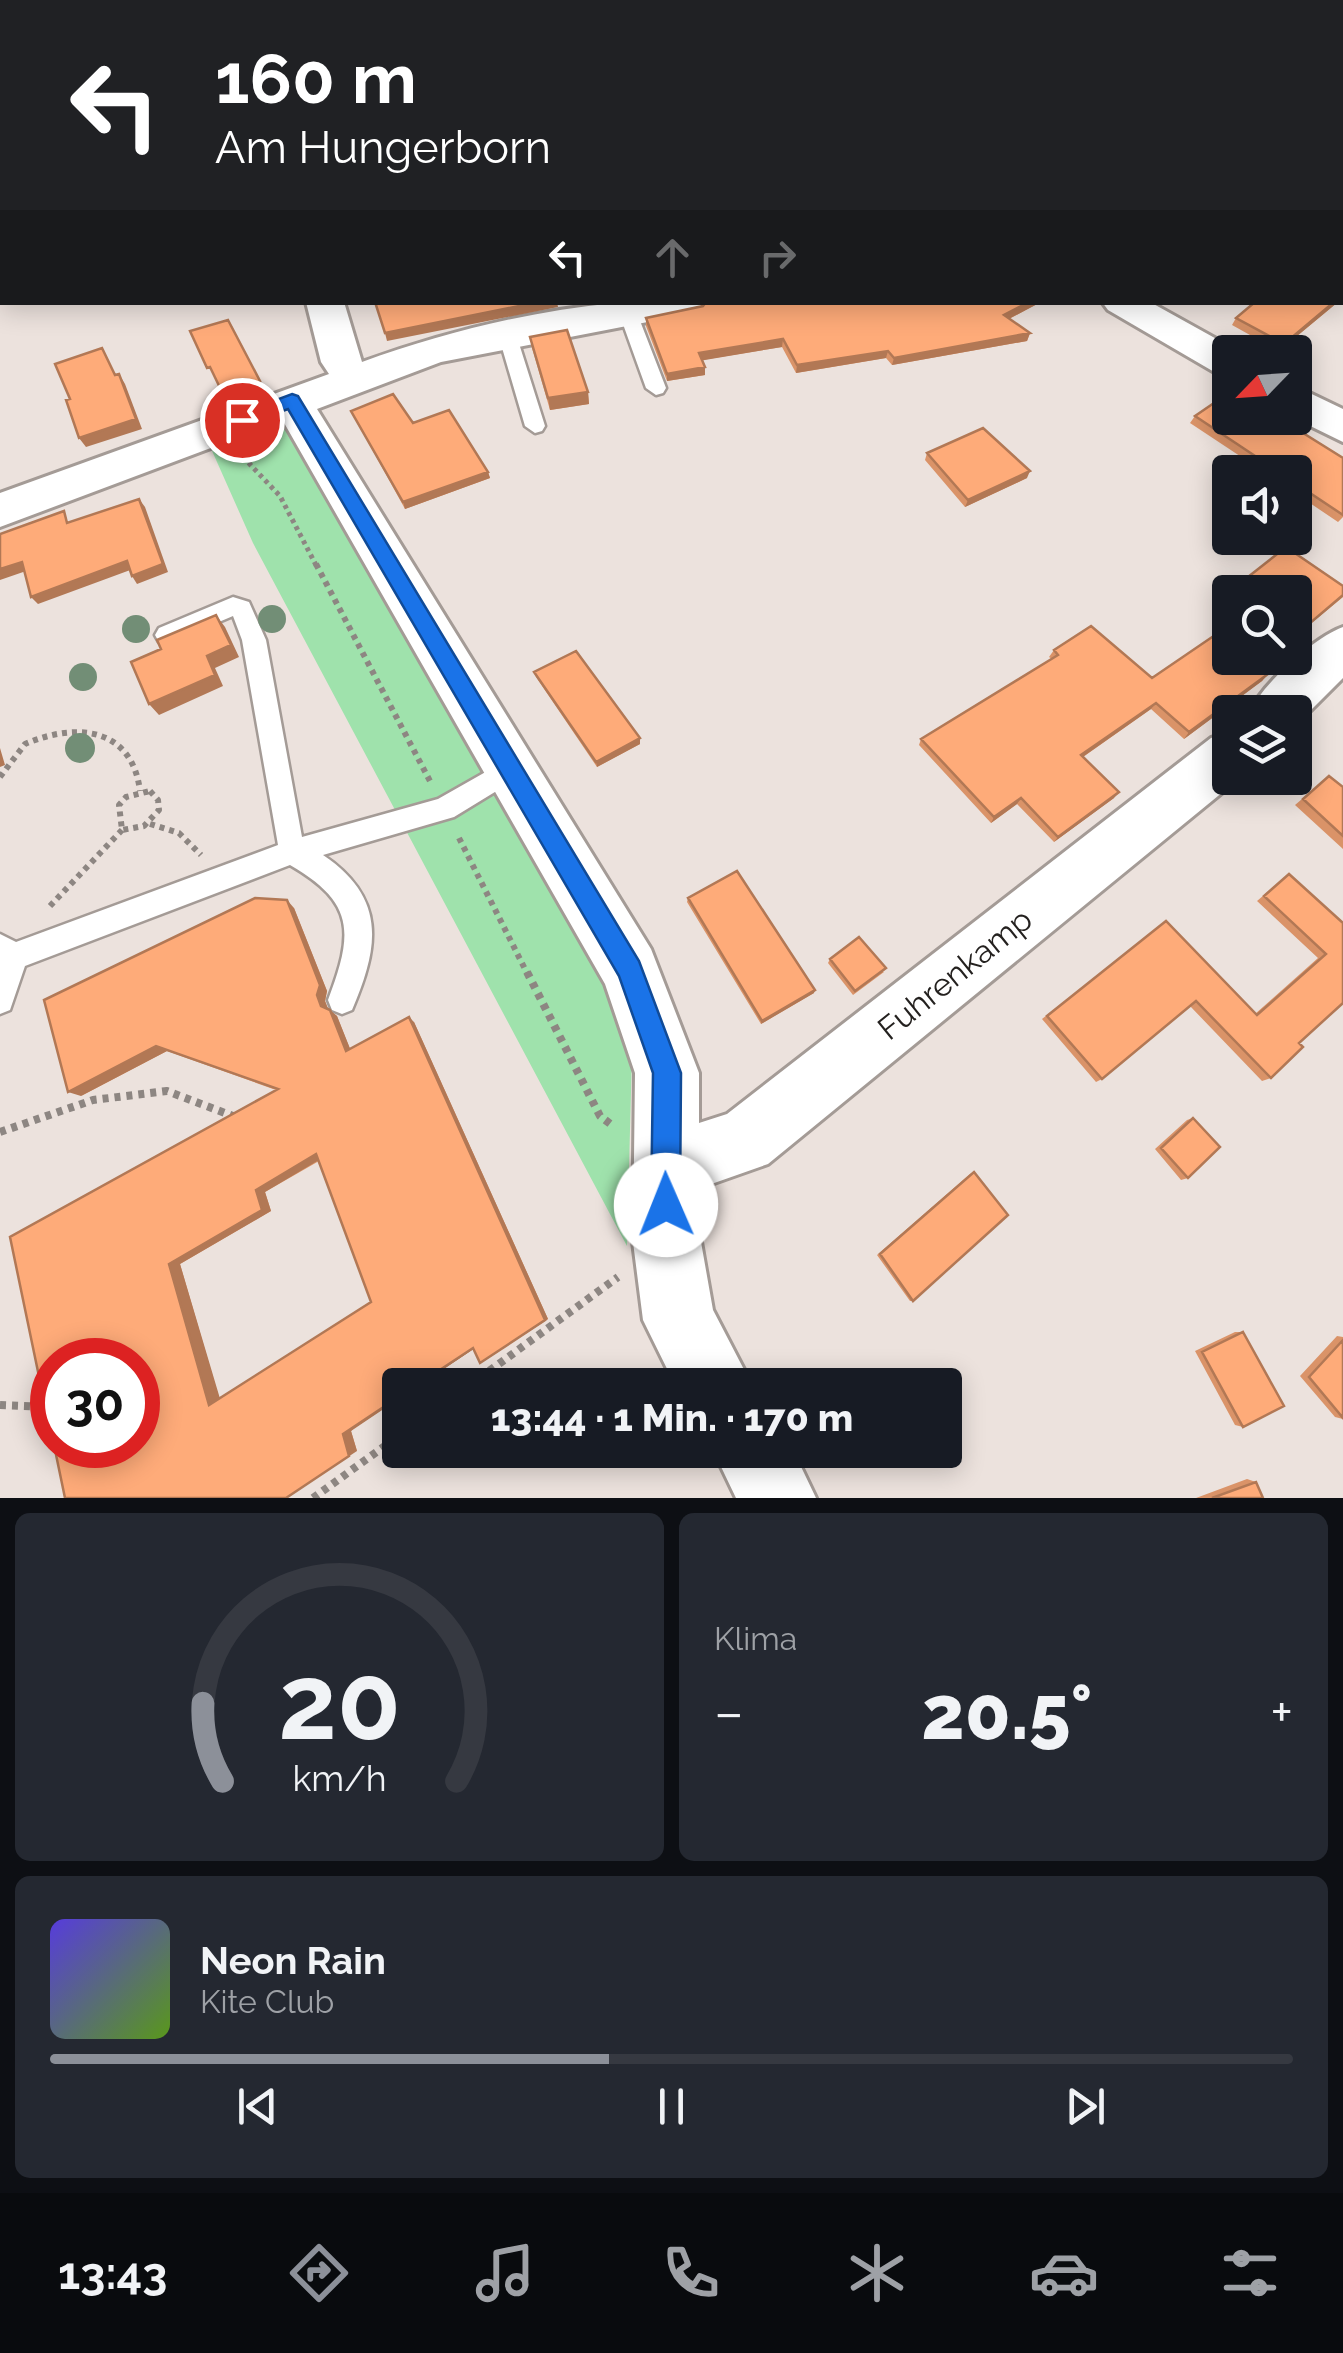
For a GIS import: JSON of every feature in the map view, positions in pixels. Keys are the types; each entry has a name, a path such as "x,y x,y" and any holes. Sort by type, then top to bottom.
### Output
{"street":[{"path":"326,305 342,362 352,379"},
{"path":"0,510 430,352 507,334 672,305"},
{"path":"1125,305 1212,354"},
{"path":"292,400 630,970 667,1073 666,1242 679,1320 706,1368"},
{"path":"1312,410 1343,427"},
{"path":"1292,695 1343,647"},
{"name":"Fuhrenkamp","path":"664,1167 745,1141 1212,768"},
{"path":"761,1468 778,1498"}],"lane":[{"path":"628,313 656,388"},
{"path":"507,334 535,426"},
{"path":"167,635 232,606 241,608 260,667 292,852 346,887 360,924 358,962 342,1000"},
{"path":"0,1000 7,952 292,852 444,809 512,768"}],"path":[{"path":"0,777 23,744 65,730 108,736 132,756 140,772 140,791"},
{"path":"7,952 122,830 138,830 150,824 159,810 158,800 150,791 140,791 119,805 122,830"},
{"path":"150,824 169,826 190,838 206,862 212,882"},
{"path":"0,1132 93,1100 167,1091 240,1119"},
{"path":"493,1368 666,1242"},
{"path":"0,1405 30,1406"},
{"path":"313,1498 382,1448"}],"green space":[{"path":"258,425 288,429 633,1015 627,1246 253,543 209,444"}],"building":[{"path":"376,305 524,305 385,333"},
{"path":"1023,305 1004,315 1030,333 894,358 888,351 797,365 783,339 699,353 705,367 667,374 646,318 703,306"},
{"path":"1251,305 1330,305 1295,335 1267,335 1236,318"},
{"path":"228,320 260,381 223,394 190,331"},
{"path":"567,330 588,392 548,398 530,337"},
{"path":"102,348 115,375 119,374 136,419 79,438 66,400 70,399 55,364"},
{"path":"393,394 413,423 449,410 488,472 403,502 351,411"},
{"path":"1212,404 1212,427 1195,416"},
{"path":"983,428 1030,471 968,500 927,453"},
{"path":"1224,435 1306,435 1343,458 1343,515 1312,494 1312,455 1254,455"},
{"path":"139,499 163,564 132,576 127,561 31,597 22,562 0,569 0,534 64,511 67,523"},
{"path":"1276,555 1298,555 1343,586 1343,595 1312,621 1312,575 1251,575"},
{"path":"216,615 231,645 207,656 215,675 149,704 131,662 161,649 157,640"},
{"path":"1091,626 1152,678 1212,637 1212,675 1267,675 1239,695 1212,695 1212,715 1189,732 1156,703 1081,755 1119,792 1058,837 1021,798 994,817 921,739 1058,655 1054,650"},
{"path":"576,651 640,738 596,762 534,672"},
{"path":"1329,776 1343,787 1343,836 1303,799"},
{"path":"737,871 815,990 762,1021 688,898"},
{"path":"1289,874 1343,923 1343,1003 1299,1043 1303,1047 1271,1078 1196,1001 1102,1079 1047,1016 1166,921 1257,1015 1326,954 1264,896"},
{"path":"255,898 287,900 320,985 317,995 321,1006 330,1010 346,1051 409,1017 545,1320 480,1363 473,1348 443,1368 382,1368 382,1408 343,1434 349,1456 286,1498 65,1498 59,1468 160,1468 160,1338 31,1338 10,1237 278,1089 156,1046 68,1092 44,1000","holes":["316,1154 371,1302 209,1405 169,1264 262,1210 256,1190"]},
{"path":"859,937 886,968 855,991 830,959"},
{"path":"1193,1118 1220,1147 1188,1178 1161,1148"},
{"path":"974,1172 1008,1215 913,1301 880,1254"},
{"path":"1243,1332 1284,1406 1243,1427 1202,1352"},
{"path":"1343,1340 1343,1418 1309,1377"},
{"path":"1256,1482 1263,1498 1212,1498"}],"route":[{"path":"242,420 292,400 630,970 667,1073 666,1205"}]}
